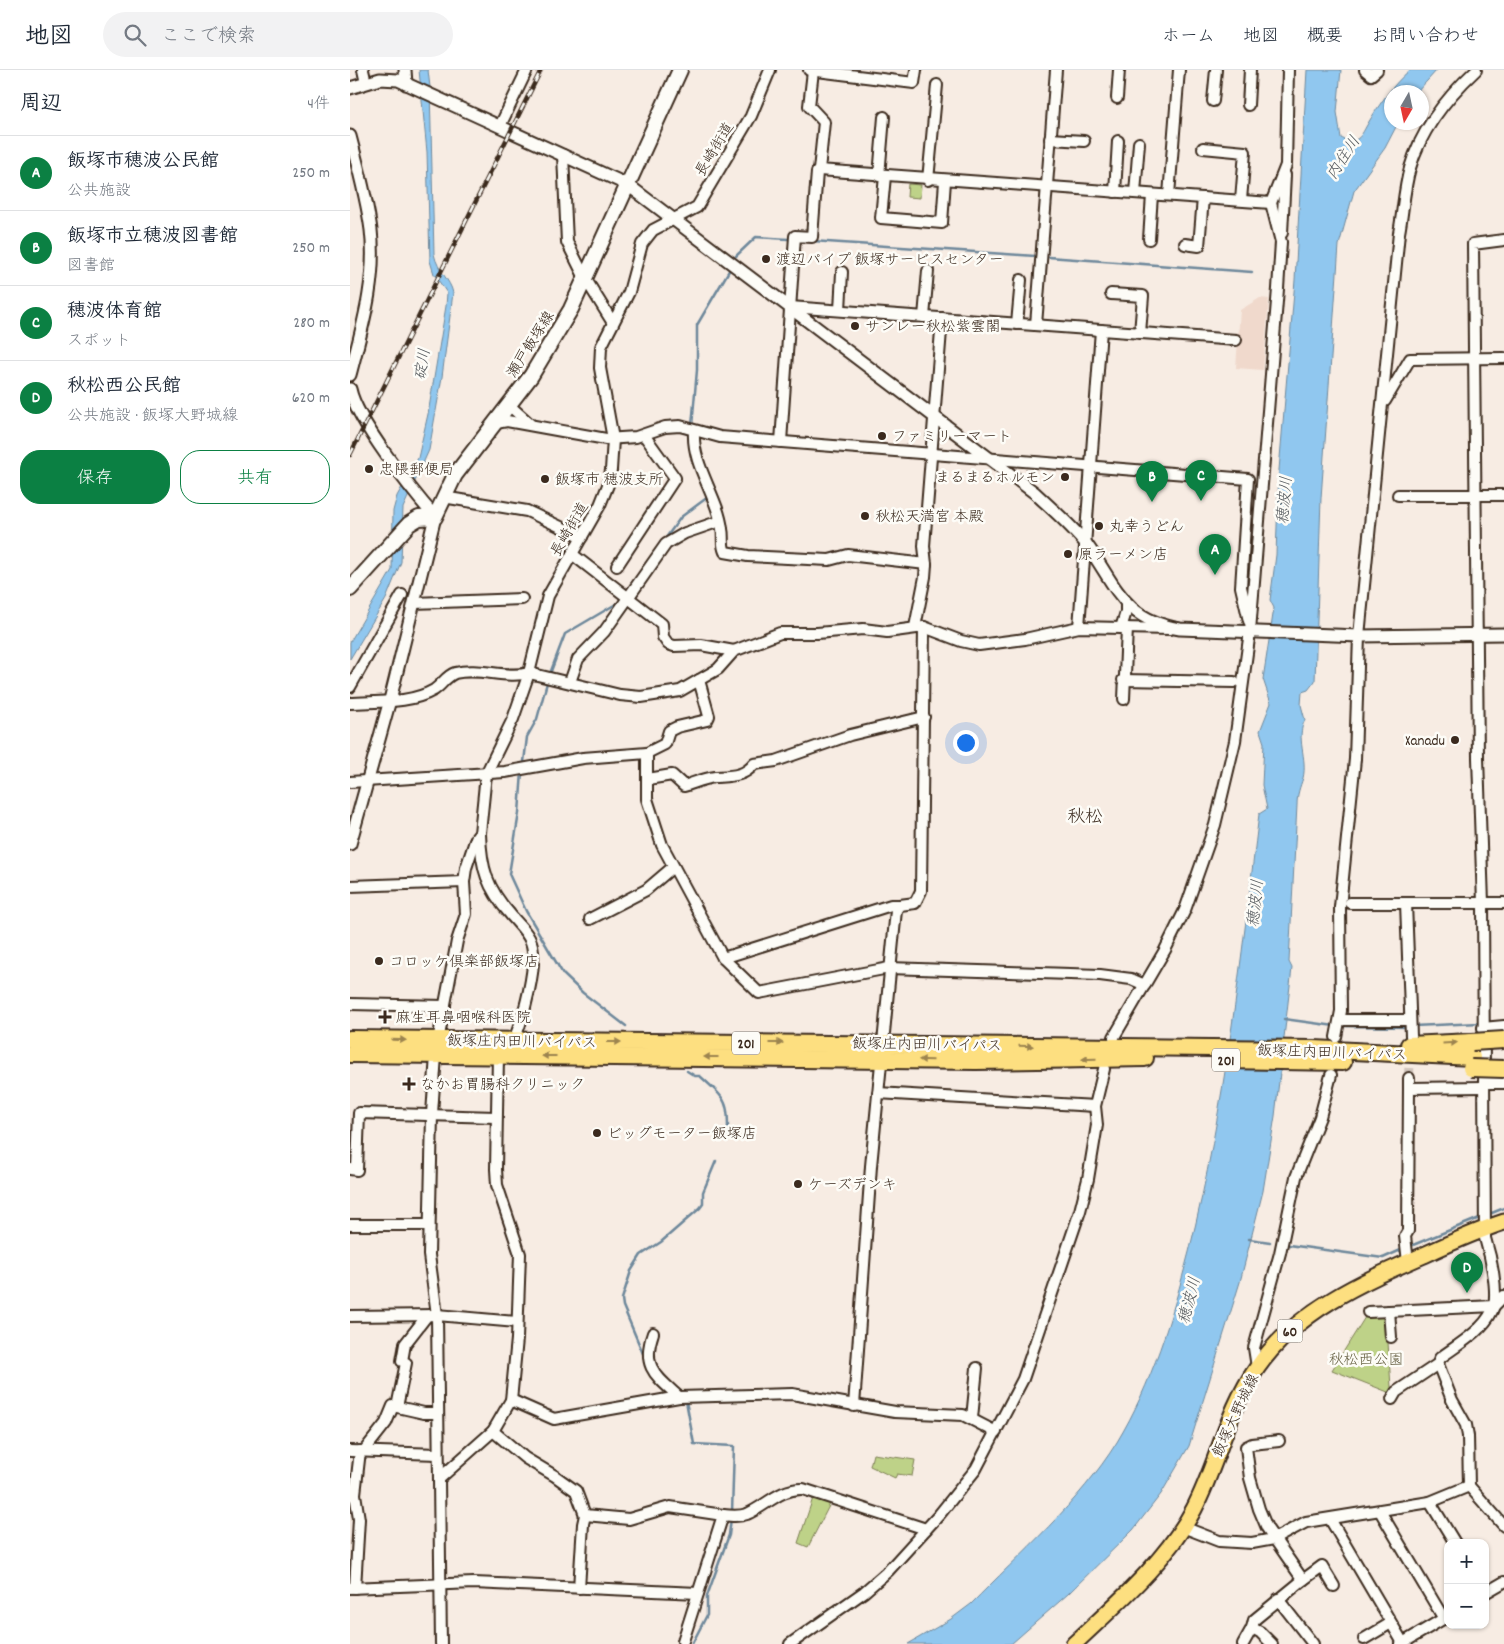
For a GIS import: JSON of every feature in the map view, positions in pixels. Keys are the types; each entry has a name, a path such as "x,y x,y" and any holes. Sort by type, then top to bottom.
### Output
{"highway":[{"name":"飯塚庄内田川バイパス","path":"350,1039 498,1056 881,1051"},
{"path":"1472,1058 1504,1040"},
{"name":"飯塚庄内田川バイパス","path":"350,1054 514,1042 881,1051 1472,1058 1504,1061"},
{"name":"飯塚庄内田川バイパス","path":"1314,1055 1442,1063 1472,1058"},
{"path":"1472,1058 1504,1069"}],"main road":[{"name":"瀬戸飯塚線","path":"436,517 443,497 455,475 510,406 552,344 585,278 680,70"},
{"path":"350,589 409,524 419,518 436,517"},
{"name":"飯塚大野城線","path":"1074,1644 1151,1568 1183,1527 1200,1495 1231,1417 1257,1367 1281,1340 1309,1314 1340,1294 1408,1259 1485,1226 1504,1222"}],"street":[{"path":"363,70 366,83"},
{"path":"405,70 406,84"},
{"path":"500,126 527,70"},
{"name":"長崎街道","path":"441,1644 437,1315 429,1255 432,1114 437,1048 457,941 466,914 464,882 466,868 476,838 480,833 486,774 513,719 529,673 548,596 608,485 611,470 612,439 599,356 613,322 629,292 642,244 653,230 697,206 751,116 770,70"},
{"path":"781,442 795,236 812,237 817,172 819,170 824,122 809,106 811,71 872,74 914,83 916,70"},
{"path":"1036,325 1056,70"},
{"path":"1117,98 1119,70"},
{"path":"1169,195 1179,70"},
{"path":"1213,101 1216,70"},
{"path":"1248,105 1250,70"},
{"path":"1114,1037 1145,985 1185,910 1215,825 1235,741 1251,629 1282,242 1288,70"},
{"path":"1365,70 1371,75 1378,70"},
{"path":"1406,903 1411,1028 1338,1027 1340,906 1355,759 1359,636 1399,233 1410,169 1421,138 1436,113 1476,70"},
{"path":"350,88 391,78 628,185 1035,493 1086,544 1126,603 1145,619 1161,626 1180,629"},
{"path":"928,180 937,85"},
{"path":"884,117 882,218 942,222 945,181"},
{"path":"350,136 371,232 372,267 367,308 350,375"},
{"path":"1050,139 1084,142"},
{"path":"1115,192 1118,141"},
{"path":"1135,193 1139,142"},
{"path":"1203,148 1245,152 1241,200"},
{"path":"563,155 567,242 585,278 613,322"},
{"path":"1282,242 1271,203 1286,165"},
{"path":"819,170 928,180 1046,186 1271,203"},
{"path":"1149,239 1152,194"},
{"path":"1185,244 1199,246 1203,198"},
{"path":"1494,1306 1492,1260 1485,1238 1483,903 1478,751 1473,244 1504,240"},
{"path":"924,317 928,271"},
{"path":"840,310 842,272"},
{"path":"1018,324 1021,280"},
{"path":"1111,294 1143,296 1140,333"},
{"path":"790,307 1236,340"},
{"path":"724,958 892,905 915,903 921,891 924,716 920,627 926,564 924,546 930,453 942,318"},
{"path":"1079,628 1101,330"},
{"path":"1383,404 1410,359 1504,358"},
{"path":"350,389 366,422 417,496 436,517 390,700 350,844"},
{"path":"510,406 516,413 533,425"},
{"path":"496,423 507,421 612,439 644,435 673,426 720,438 1248,479 1241,587 1251,629"},
{"path":"694,432 696,452 720,521 725,552 748,556 829,560 848,555 926,564"},
{"path":"617,566 676,478 644,435"},
{"path":"1398,495 1504,495"},
{"path":"443,497 527,511 582,536"},
{"path":"570,682 578,658 604,632 666,544 685,533 720,521"},
{"path":"572,554 662,624 663,638 668,644 674,646 701,645 734,651"},
{"path":"350,686 402,595"},
{"path":"414,603 522,599"},
{"path":"1124,699 1126,603"},
{"path":"350,703 403,700 434,690 455,673 519,676 529,673 620,695 641,697 680,691 724,664 734,651 780,633 817,634 863,629 887,632 920,627 961,641 979,644 1026,639 1079,628 1251,629 1359,636 1504,634"},
{"path":"350,782 486,774 583,758 646,753 665,744 669,731 677,727 707,720 709,716 700,680"},
{"path":"1123,680 1234,682"},
{"path":"648,779 672,775 684,786 714,777 728,778 748,771 754,764 776,761 850,735 924,716"},
{"path":"646,753 647,799 650,816 673,867 724,958 758,993 889,968 1100,974 1131,979 1145,985"},
{"path":"439,1479 493,1431 511,1400 517,1322 520,1254 497,1186 496,1117 498,1056 514,1042 530,978 532,943 528,935 496,898 487,882 480,854 480,833"},
{"path":"590,919 646,890 673,867"},
{"path":"350,886 464,882"},
{"path":"1350,903 1504,903"},
{"path":"854,1406 881,1051 896,910 900,905"},
{"path":"350,1004 445,1006"},
{"path":"1483,1025 1504,1026"},
{"path":"790,1644 864,1592 888,1571 976,1469 1023,1379 1080,1211 1088,1180 1097,1125 1096,1106 1104,1069"},
{"path":"1257,1367 1254,1348 1280,1253 1296,1177 1320,1117 1331,1074"},
{"path":"1408,1259 1406,1242 1408,1231 1409,1083 1484,1085 1504,1083"},
{"path":"878,1092 1096,1106"},
{"path":"350,1169 357,1170 359,1113 496,1117"},
{"path":"350,1224 429,1225"},
{"path":"1492,1260 1504,1264"},
{"path":"1392,1399 1396,1392 1438,1364 1440,1358 1479,1327 1490,1315 1494,1306 1504,1296"},
{"path":"1368,1312 1494,1306"},
{"path":"1390,1312 1391,1337"},
{"path":"350,1316 426,1317 437,1315 517,1322"},
{"path":"397,1407 406,1363 402,1361 403,1350 426,1317"},
{"path":"653,1333 648,1355 653,1373 658,1380 679,1397"},
{"path":"1438,1364 1452,1400 1466,1426 1469,1486 1504,1526"},
{"path":"972,1418 977,1368"},
{"path":"511,1400 554,1419 679,1397 792,1394 894,1412 954,1414 972,1418 996,1432"},
{"path":"438,1413 424,1413 393,1406 386,1423 358,1451 355,1494 359,1519 352,1588 440,1583 698,1593"},
{"path":"493,1431 525,1458 556,1476 576,1492 585,1515 579,1588"},
{"path":"1279,1441 1252,1444 1245,1450 1250,1478 1259,1509 1274,1539 1303,1580"},
{"path":"358,1451 438,1454"},
{"path":"1183,1527 1227,1543 1252,1543 1274,1539 1306,1522 1430,1502 1469,1486"},
{"path":"585,1515 629,1518 670,1507 724,1515 748,1514 783,1492 793,1488 803,1489 926,1529"},
{"path":"1430,1502 1453,1539"},
{"path":"1380,1511 1444,1615"},
{"path":"683,1641 724,1515"},
{"path":"1330,1519 1402,1644 1444,1619"},
{"path":"1243,1644 1252,1628 1254,1620 1278,1599 1322,1566 1334,1586"},
{"path":"1489,1591 1504,1582"},
{"path":"1278,1599 1313,1644"},
{"path":"1364,1639 1391,1623"},
{"path":"1252,1628 1260,1632 1272,1644"}],"shaded area":[{"path":"1260,298 1269,299 1263,370 1236,368 1240,310"}],"green space":[{"path":"908,184 921,185 920,198 907,197"},
{"name":"秋松西公園","path":"1386,1313 1391,1387 1395,1391 1393,1394 1332,1370 1367,1314"},
{"path":"873,1454 915,1460 912,1476 897,1474 895,1478 870,1466"},
{"path":"814,1495 831,1502 808,1547 798,1543"}],"water":[{"path":"419,70 428,70 430,87 434,254 438,266 453,293 442,377 429,450 403,508 401,562 386,599 350,659 350,642 392,570 393,511 397,496 418,458 428,414 446,306 447,293 434,274 430,261 427,152"},
{"path":"1307,70 1341,70 1337,112 1341,138 1352,141 1361,136 1384,99 1384,130 1394,130 1385,148 1354,191 1339,245 1321,498 1315,681 1308,690 1302,692 1301,705 1305,720 1301,734 1304,771 1297,801 1289,962 1292,968 1275,1116 1263,1191 1240,1282 1189,1446 1161,1494 1133,1530 1068,1594 1011,1644 908,1644 951,1619 971,1604 1049,1527 1085,1486 1117,1442 1141,1397 1160,1350 1176,1301 1202,1198 1213,1143 1231,1034 1259,814 1267,809 1262,785 1264,743 1260,731 1271,703 1263,679 1274,608 1270,600 1276,555 1279,470 1295,280"},
{"path":"1410,70 1437,70 1423,85 1395,85"}],"waterway":[{"path":"736,256 756,237 788,239"},
{"path":"812,241 1035,256"},
{"path":"1048,257 1252,272"},
{"path":"692,426 697,370 697,325 730,269"},
{"path":"665,539 681,517 708,497"},
{"path":"551,671 565,634 621,601"},
{"path":"524,762 527,737 537,719 548,679"},
{"path":"522,772 519,813 509,874 526,911 563,974 583,993 626,1026"},
{"path":"1284,1019 1335,1026"},
{"path":"1413,1026 1480,1023"},
{"path":"1341,1026 1408,1027"},
{"path":"687,1071 695,1076 700,1076 722,1097 727,1109 728,1140"},
{"path":"644,1356 623,1306 622,1299 631,1271 641,1255 661,1242 700,1208 703,1204 703,1192 716,1161"},
{"path":"1487,1215 1504,1208"},
{"path":"1408,1247 1482,1217"},
{"path":"1249,1239 1270,1242"},
{"path":"1289,1245 1383,1258 1403,1249"},
{"path":"686,1401 694,1444 734,1446 732,1513"},
{"path":"692,1644 707,1615 707,1596 729,1535 731,1518"}],"tunnel":[{"path":"1409,1078 1410,1049"}],"railway":[{"path":"350,455 541,70"}],"place":[{"name":"渡辺パイプ 飯塚サービスセンター","path":"766,259"},
{"name":"サンレー秋松紫雲閣","path":"855,326"},
{"name":"ファミリーマート","path":"882,436"},
{"name":"忠隈郵便局","path":"369,469"},
{"name":"まるまるホルモン","path":"1065,477"},
{"name":"飯塚市 穂波支所","path":"545,479"},
{"name":"穂波体育館","path":"1201,501"},
{"name":"飯塚市立穂波図書館","path":"1152,502"},
{"name":"秋松天満宮 本殿","path":"865,516"},
{"name":"丸幸うどん","path":"1099,526"},
{"name":"原ラーメン店","path":"1068,554"},
{"name":"飯塚市穂波公民館","path":"1215,575"},
{"name":"Xanadu","path":"1455,740"},
{"name":"コロッケ倶楽部飯塚店","path":"379,961"},
{"name":"麻生耳鼻咽喉科医院","path":"385,1017"},
{"name":"なかお胃腸科クリニック","path":"409,1084"},
{"name":"ビッグモーター飯塚店","path":"597,1133"},
{"name":"ケーズデンキ","path":"798,1184"},
{"name":"秋松西公民館","path":"1467,1293"}],"district":[{"name":"秋松","path":"1085,816"}],"water label":[{"name":"内住川","path":"1342,157"},
{"name":"碇川","path":"421,364"},
{"name":"穂波川","path":"1283,500"},
{"name":"穂波川","path":"1254,903"},
{"name":"穂波川","path":"1188,1300"}]}
